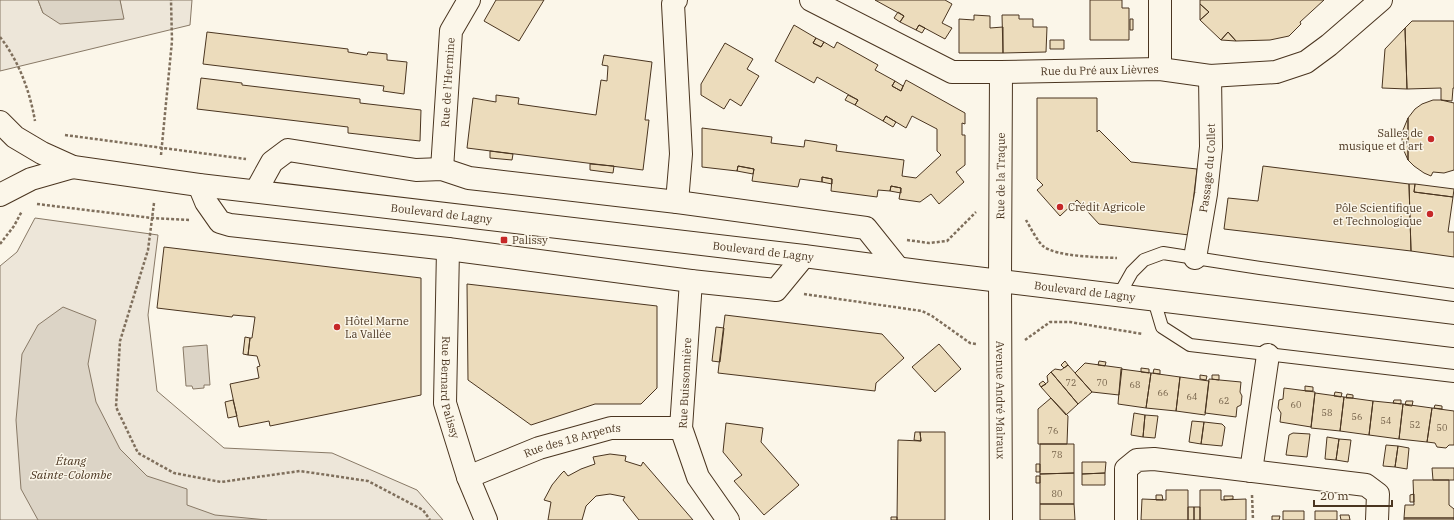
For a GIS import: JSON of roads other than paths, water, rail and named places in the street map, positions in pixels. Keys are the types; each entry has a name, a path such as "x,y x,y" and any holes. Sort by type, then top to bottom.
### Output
{"street":[{"name":"Rue de l'Hermine","path":"442,168 451,30 469,0"},
{"name":"Rue du Pré aux Lièvres","path":"811,0 952,72 1160,69 1210,76 1276,72 1306,62 1329,45 1381,0"},
{"path":"1160,0 1160,69"},
{"path":"672,1 681,154 677,202"},
{"name":"Rue de la Traque","path":"1000,280 1001,72"},
{"name":"Passage du Collet","path":"1195,258 1206,194 1211,147 1210,76"},
{"name":"Boulevard de Lagny","path":"0,122 16,137 42,153 73,167 198,184 804,256 1454,336"},
{"path":"256,191 272,162 288,150 416,170 442,168 469,178 677,202 866,228 898,268"},
{"name":"Boulevard de Lagny","path":"0,195 31,179 73,167"},
{"path":"198,184 206,202 220,222 230,225 448,249 691,281 776,290 804,256"},
{"name":"Rue Bernard Palissy","path":"448,249 445,403 468,477 486,520"},
{"name":"Avenue André Malraux","path":"1000,280 1001,520"},
{"name":"Rue Buissonnière","path":"691,281 681,428 698,477 728,520"},
{"path":"1251,471 1268,355"},
{"name":"Rue des 18 Arpents","path":"468,477 539,448 611,428 681,428"},
{"path":"1126,520 1126,469 1137,460 1154,459 1366,485 1378,494 1378,520"}],"lane":[{"path":"1119,295 1132,272 1144,260 1163,253 1454,295"},
{"path":"1154,300 1162,328 1190,345 1454,376"}],"water":[{"path":"38,0 120,0 124,19 60,24 43,13"},
{"name":"Étang Sainte-Colombe","path":"63,307 96,320 88,364 96,402 120,449 147,476 187,489 187,505 215,515 267,520 38,520 21,489 16,420 22,354 38,325"},
{"path":"207,345 210,385 204,385 204,388 193,389 192,386 186,386 183,347"}],"place":[{"name":"Salles de musique et d'art","path":"1431,139"},
{"name":"Crédit Agricole","path":"1060,207"},
{"name":"Pôle Scientifique et Technologique","path":"1430,214"},
{"name":"Palissy","path":"504,240"},
{"name":"Hôtel Marne La Vallée","path":"337,327"}]}
